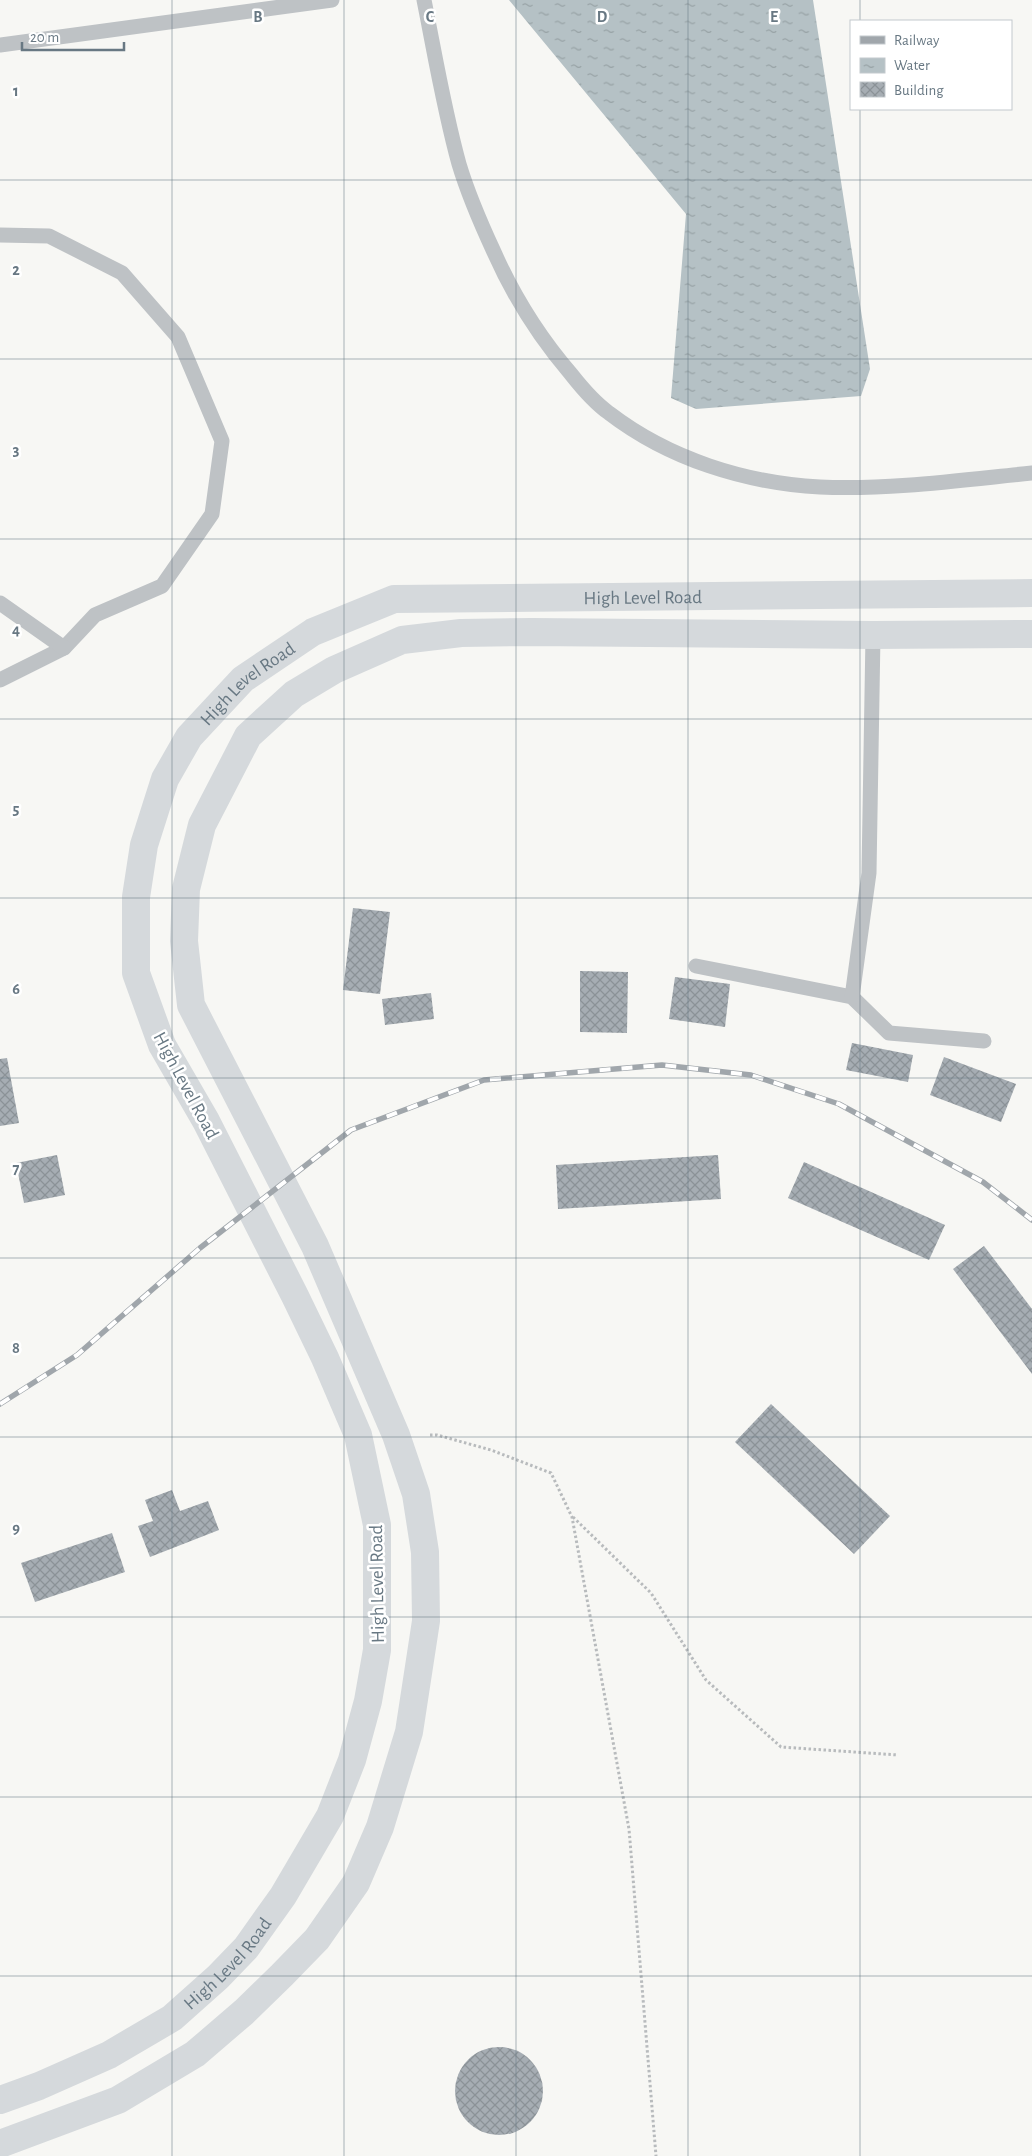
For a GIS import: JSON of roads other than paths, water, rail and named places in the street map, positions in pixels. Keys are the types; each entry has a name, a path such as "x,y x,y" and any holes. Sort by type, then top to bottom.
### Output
{"highway":[{"name":"High Level Road","path":"0,2100 38,2086 109,2055 172,2018 218,1977 246,1948 282,1896 330,1816 352,1760 368,1701 377,1650 377,1525 358,1435 325,1358 295,1296 206,1121 162,1045 136,973 136,897 144,845 164,779 189,737 243,679 313,632 394,599 1032,593"},
{"name":"High Level Road","path":"0,2144 118,2100 196,2054 244,2012 317,1939 356,1883 380,1827 409,1732 426,1621 425,1552 416,1494 396,1435 315,1246 191,1005 184,941 186,889 202,825 248,736 294,694 334,670 402,640 461,633 1032,634"}],"lane":[{"path":"0,45 332,0"},
{"path":"424,0 460,165 485,232 504,274 527,317 580,385 608,412 639,433 678,454 718,470 766,480 817,487 865,488 1032,473"},
{"path":"0,236 49,236 122,273 178,337 222,441 212,514 162,586 95,615 64,648 0,680"},
{"path":"0,603 64,648"},
{"path":"852,997 869,873 873,635"},
{"path":"696,966 852,997 889,1033 984,1041"}],"water":[{"path":"509,0 813,0 870,369 861,396 696,409 671,398 686,214"}],"railway":[{"path":"0,1404 77,1355 200,1248 351,1130 484,1080 662,1065 751,1075 839,1104 983,1182 1032,1220"}]}
